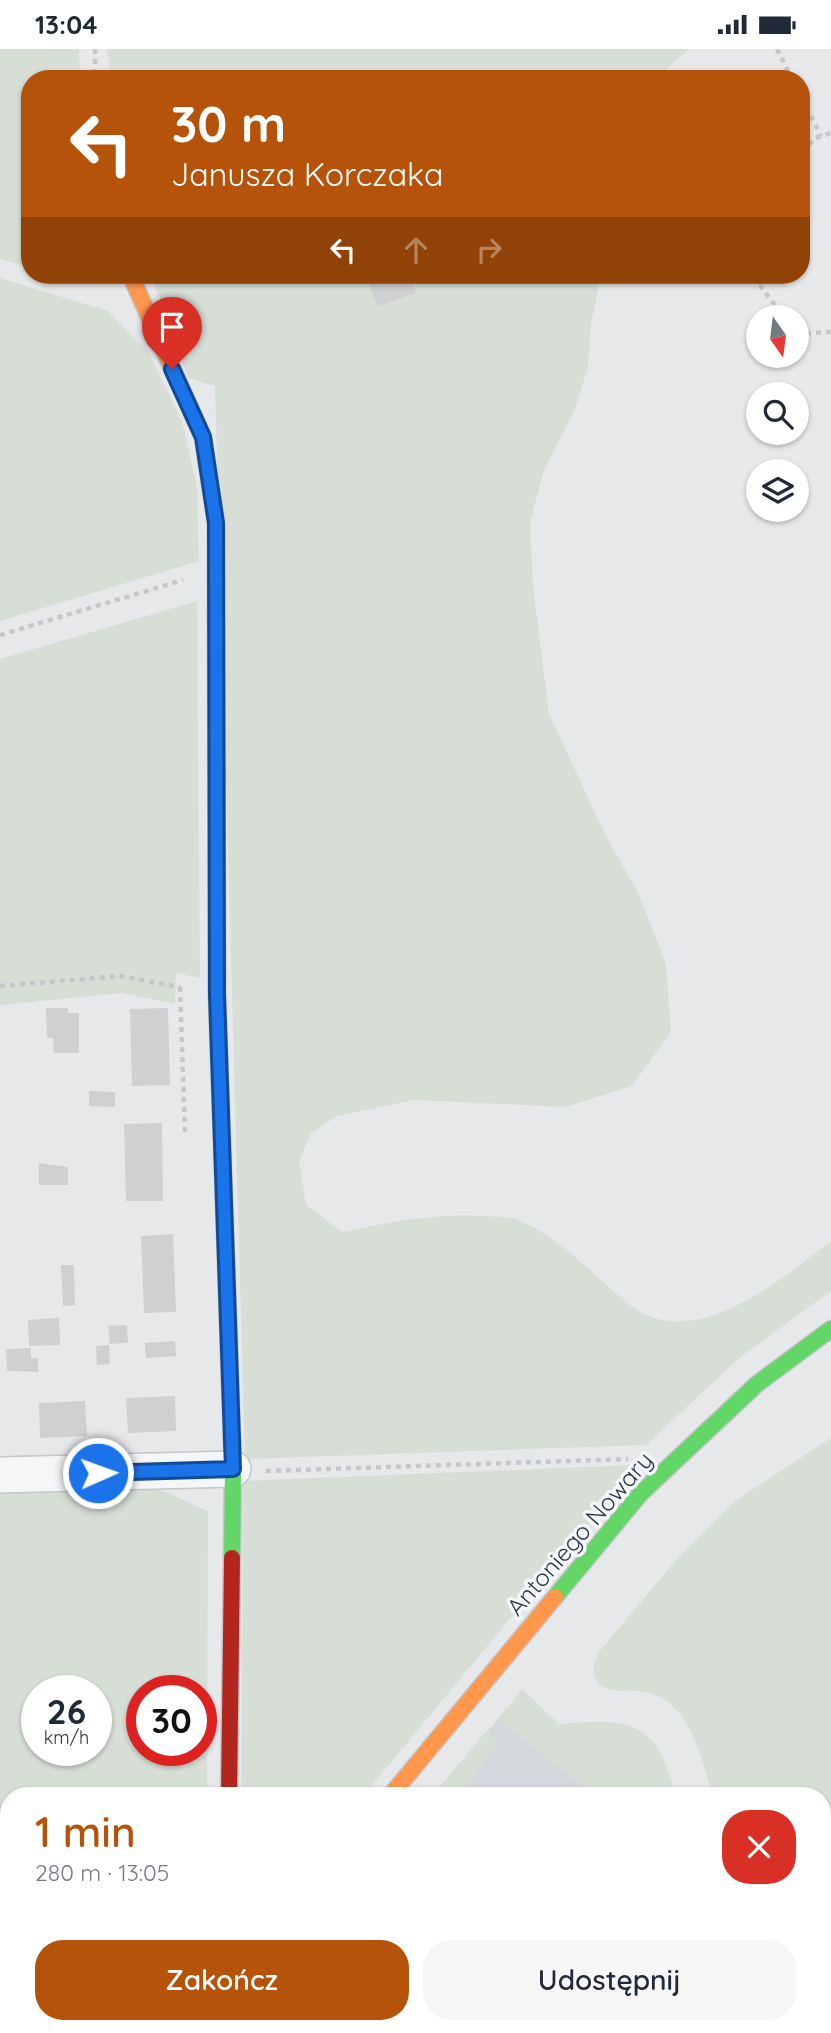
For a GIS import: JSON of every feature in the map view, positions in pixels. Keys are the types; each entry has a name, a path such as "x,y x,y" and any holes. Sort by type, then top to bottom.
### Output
{"street":[{"path":"134,284 203,437 216,523 217,995 233,1469 229,1787"},
{"name":"Antoniego Nowary","path":"398,1787 640,1493 757,1384 831,1329"},
{"path":"0,1475 233,1469"}],"path":[{"path":"95,49 95,70"},
{"path":"777,49 788,70"},
{"path":"810,114 821,137"},
{"path":"810,146 831,133"},
{"path":"760,284 775,305"},
{"path":"809,333 831,332"},
{"path":"0,635 218,569"},
{"path":"0,986 120,976 217,995"},
{"path":"233,1469 243,1472 678,1458"}],"shaded area":[{"path":"0,49 79,49 80,70 21,70 21,265 0,259"},
{"path":"107,49 689,49 665,70 110,70"},
{"path":"0,278 108,311 147,350 182,421 197,487 199,561 0,621"},
{"path":"154,284 599,284 591,323 588,367 575,409 544,470 530,522 533,586 549,714 605,834 639,895 666,964 671,1032 632,1086 565,1107 414,1100 337,1116 310,1134 299,1162 306,1205 342,1232 430,1217 466,1215 516,1219 548,1236 630,1305 655,1318 681,1321 709,1317 736,1306 788,1274 831,1241 831,1291 739,1358 646,1445 245,1459 215,386 188,378"},
{"path":"197,601 200,978 176,973 175,1004 122,993 0,1005 0,659"},
{"path":"831,1438 831,1787 710,1787 692,1733 673,1706 660,1697 644,1692 614,1690 597,1683 593,1669 598,1653 677,1559 735,1501"},
{"path":"633,1465 623,1482 371,1787 241,1787 243,1481"},
{"path":"140,1481 208,1511 207,1675 126,1675 126,1766 207,1766 207,1787 0,1787 0,1486"},
{"path":"522,1689 559,1724 605,1722 637,1729 649,1738 659,1751 673,1787 584,1787 498,1719"},
{"path":"503,1713 600,1787 440,1787"},
{"path":"487,1730 499,1742 466,1787 440,1787"}],"building":[{"path":"369,284 413,284 416,293 377,306"},
{"path":"46,1008 68,1008 68,1013 79,1013 79,1053 54,1053 53,1038 47,1038"},
{"path":"168,1008 170,1085 132,1086 130,1009"},
{"path":"89,1091 115,1092 115,1107 89,1106"},
{"path":"162,1123 163,1201 126,1201 124,1124"},
{"path":"39,1163 68,1167 68,1185 39,1185"},
{"path":"173,1234 176,1312 144,1313 141,1236"},
{"path":"61,1265 74,1265 75,1305 63,1306"},
{"path":"59,1318 60,1345 29,1346 28,1320"},
{"path":"127,1325 128,1343 110,1344 108,1326"},
{"path":"175,1341 176,1356 146,1358 145,1343"},
{"path":"109,1345 110,1364 97,1365 96,1346"},
{"path":"31,1348 31,1358 38,1358 38,1372 7,1371 6,1349"},
{"path":"175,1396 176,1431 128,1433 126,1398"},
{"path":"85,1401 87,1436 40,1438 39,1403"}],"traffic: fast":[{"path":"216,618 217,995 233,1469 232,1558"},
{"path":"555,1597 641,1493 757,1384 831,1329"}],"traffic: slow":[{"path":"134,284 203,437 216,523 216,618"},
{"path":"398,1787 555,1597"}],"traffic: jam":[{"path":"229,1787 232,1558"}],"route":[{"path":"98,1473 233,1469 217,995 216,523 203,437 172,369"}]}
